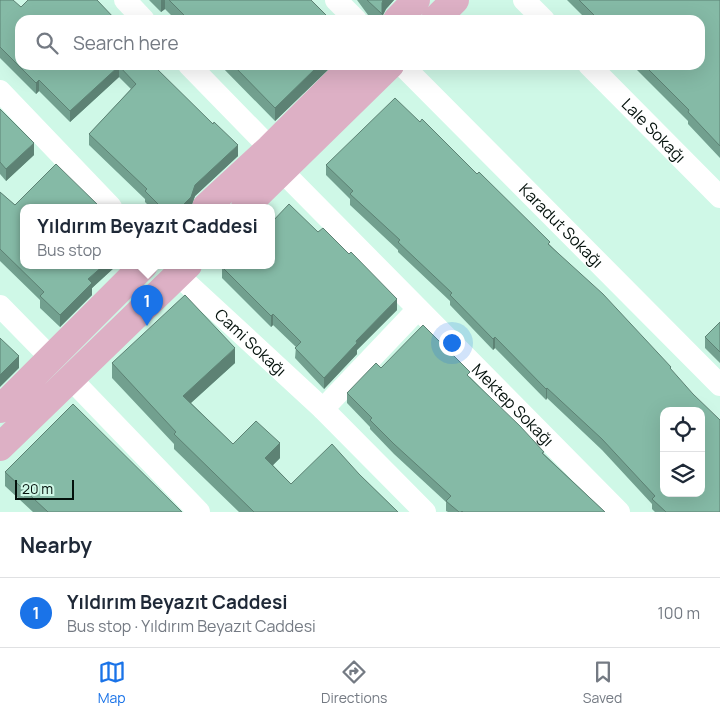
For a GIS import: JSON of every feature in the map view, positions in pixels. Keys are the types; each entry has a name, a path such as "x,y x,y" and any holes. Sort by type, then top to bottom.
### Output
{"main road":[{"path":"402,15 416,0"},
{"path":"440,15 455,0"},
{"path":"247,204 275,159 349,70"},
{"path":"210,204 275,159 384,70"},
{"path":"0,410 140,269"},
{"path":"0,447 183,270"},
{"path":"51,358 71,379"}],"street":[{"path":"125,0 139,15"},
{"path":"336,0 351,15"},
{"path":"524,0 539,15"},
{"name":"Mektep Sokağı","path":"194,70 275,159 418,309 618,512"},
{"name":"Karadut Sokağı","path":"407,70 720,385"},
{"name":"Lale Sokağı","path":"594,70 720,197"},
{"path":"0,91 108,204"},
{"name":"Cami Sokağı","path":"183,270 425,512"},
{"path":"0,306 51,358"},
{"path":"323,409 418,309"},
{"path":"71,379 199,512"}],"building":[{"path":"0,0 13,0 21,7 28,0 97,0 111,15 15,15 15,62 0,47"},
{"path":"169,0 311,0 326,15 184,15"},
{"path":"367,0 383,0 382,14"},
{"path":"579,0 720,0 720,146 688,112 689,110 649,70 705,70 705,15 594,15"},
{"path":"23,70 115,70 70,111 39,80 36,83"},
{"path":"123,70 158,70 213,124 214,122 238,145 195,185 191,197 184,204 158,204 145,191 147,189 89,134 136,84"},
{"path":"238,70 314,70 275,108"},
{"path":"395,98 420,122 422,119 477,174 479,172 550,242 548,244 603,294 671,367 693,394 720,420 720,512 666,512 652,499 655,496 602,439 546,389 495,337 493,339 450,295 452,293 398,242 400,240 350,194 353,191 326,165"},
{"path":"0,109 34,143 6,169 0,162"},
{"path":"56,164 97,204 20,204 20,269 0,249 0,192 15,205"},
{"path":"289,204 318,232 323,228 349,254 351,252 397,299 356,341 357,343 324,378 295,348 301,342 273,314 271,316 224,269 275,269 275,219"},
{"path":"20,269 99,269 88,279 92,283 60,315 40,296 44,292"},
{"path":"185,295 235,348 183,396 233,444 256,421 280,443 265,458 291,484 332,444 359,474 398,512 254,512 174,434 176,432 112,363"},
{"path":"720,322 720,352 705,337"},
{"path":"423,325 470,372 467,375 520,426 544,452 542,453 605,512 459,512 446,501 451,496 394,444 347,393 376,363 381,368"},
{"path":"0,338 19,356 0,375"},
{"path":"73,404 182,512 48,512 5,472"}],"place":[{"name":"Yıldırım Beyazıt Caddesi","path":"147,326"}]}
